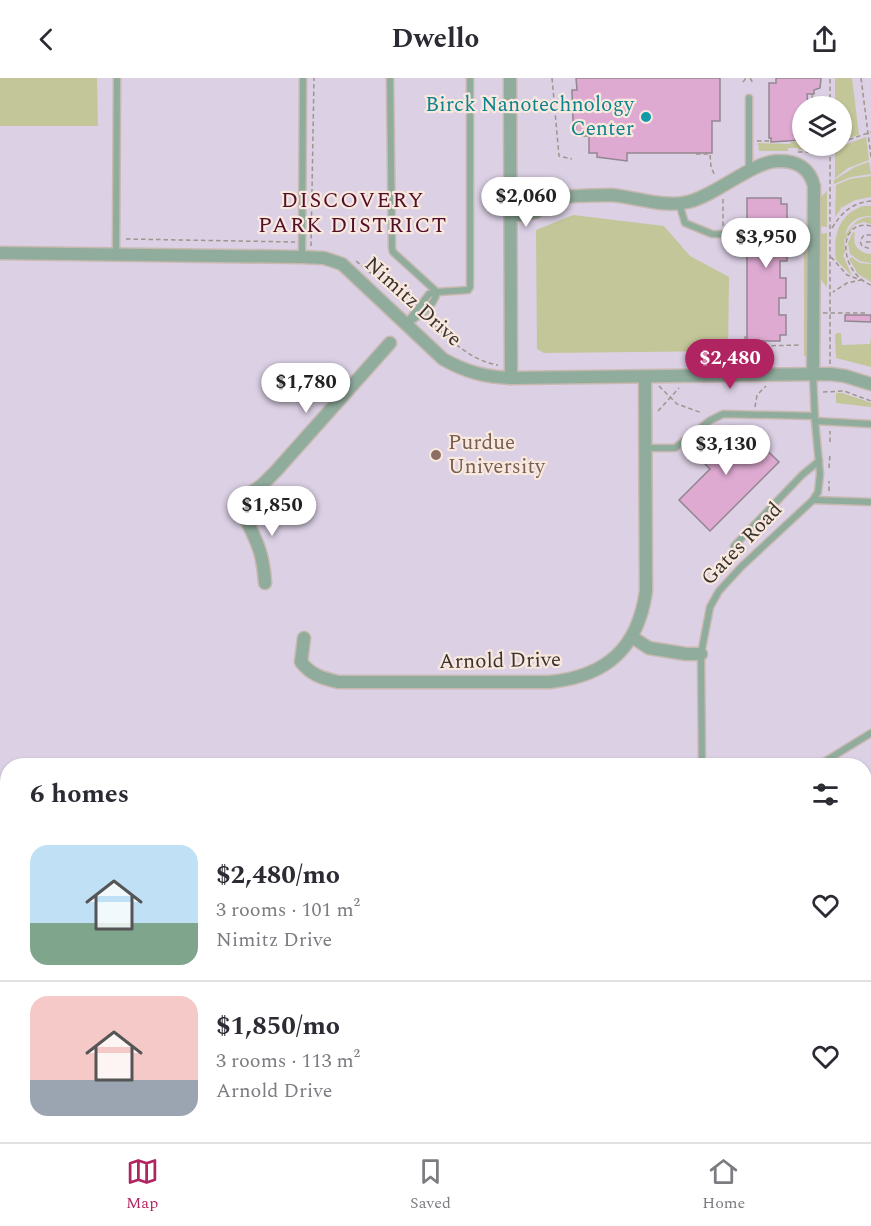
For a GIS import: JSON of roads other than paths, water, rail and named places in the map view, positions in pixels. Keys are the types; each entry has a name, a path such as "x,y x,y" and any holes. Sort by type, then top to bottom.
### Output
{"street":[{"path":"510,78 511,372"},
{"name":"Gates Road","path":"511,216 536,212 552,199 560,197 612,195 662,203 679,203 707,195 769,162 794,162 807,171 812,181 813,374"},
{"name":"Nimitz Drive","path":"0,253 306,257 334,260 342,264 443,359 460,369 478,375 511,372 645,377 813,374 845,376 871,384"},
{"path":"265,583 259,546 238,502 262,485 276,471 390,343"},
{"name":"Arnold Drive","path":"304,638 301,662 316,676 338,682 569,680 589,674 604,666 632,637 641,619 646,591 645,377"},
{"path":"632,637 649,648 701,654"}],"lane":[{"path":"116,255 117,78"},
{"path":"303,78 302,242 306,257"},
{"path":"390,78 392,248 393,252 437,292 468,290 470,287 470,78"},
{"path":"749,98 749,172"},
{"path":"679,203 686,223 712,234 747,235"},
{"path":"406,324 435,299 437,292"},
{"name":"Gates Road","path":"702,758 701,654 708,614 719,591 741,567 813,500 818,492 820,483 813,374"},
{"path":"645,448 675,448 708,421 718,416 755,414 871,424"},
{"path":"734,546 802,475 819,461"},
{"path":"813,500 871,502"},
{"path":"830,758 871,733"}],"place":[{"name":"Birck Nanotechnology Center","path":"646,117"},
{"name":"Purdue University","path":"436,455"}],"district":[{"name":"DISCOVERY PARK DISTRICT","path":"353,212"}]}
